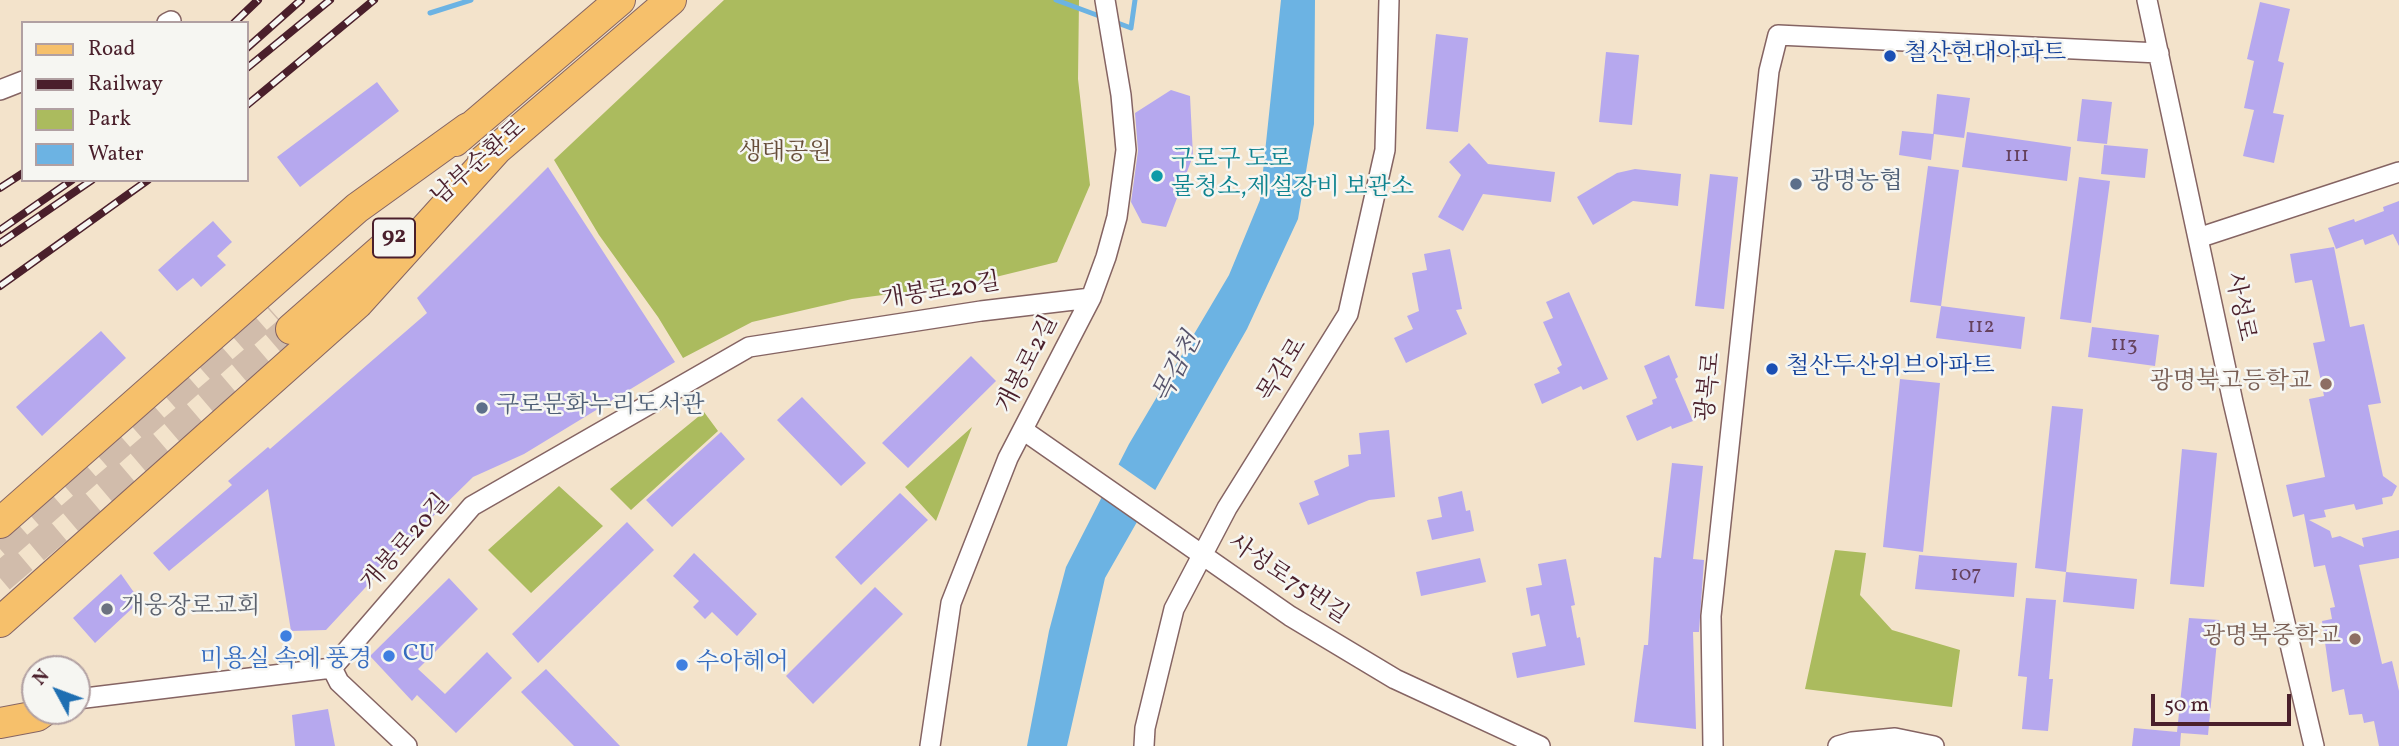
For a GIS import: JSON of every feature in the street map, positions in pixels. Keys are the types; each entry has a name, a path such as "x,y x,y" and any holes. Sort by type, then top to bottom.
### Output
{"main road":[{"name":"남부순환로","path":"620,0 468,128 375,219 281,320 498,148 671,0"},
{"path":"0,523 357,208 468,128"},
{"path":"0,622 358,303 498,148"},
{"path":"0,723 21,719"}],"street":[{"name":"개봉로2길","path":"930,746 951,603 1008,458 1091,298 1117,217 1126,150 1121,95 1105,0"},
{"name":"목감로","path":"1144,746 1145,728 1174,610 1195,548 1227,508 1348,314 1385,150 1389,0"},
{"name":"사성로","path":"2147,0 2233,402 2314,746"},
{"name":"광복로","path":"1713,746 1711,616 1769,71 1778,35 2160,53"},
{"path":"0,90 21,82"},
{"path":"2198,238 2399,172"},
{"name":"개봉로20길","path":"332,668 472,506 749,347 981,311 1091,298"},
{"name":"사성로75번길","path":"1023,430 1290,616 1395,679 1540,746"},
{"path":"91,697 332,668 339,682 407,746"},
{"path":"0,705 21,707"},
{"path":"1838,746 1895,737 1934,746"}],"green space":[{"name":"생태공원","path":"724,0 1079,0 1078,79 1090,185 1057,262 967,284 852,299 752,322 683,358 658,317 599,235 554,160"},
{"path":"704,412 718,431 631,510 610,489"},
{"path":"972,427 936,521 905,487"},
{"path":"559,486 603,526 531,593 488,550"},
{"path":"1835,550 1866,553 1860,595 1892,630 1960,650 1952,707 1805,689"}],"water":[{"name":"목감천","path":"1281,0 1315,0 1314,124 1298,219 1247,329 1105,578 1067,746 1027,746 1049,631 1066,567 1129,444 1229,275 1260,200"}],"pier":[{"path":"1115,462 1158,492 1141,522 1099,494"}],"building":[{"path":"2260,2 2290,9 2278,61 2284,63 2273,113 2284,115 2274,163 2243,156 2254,110 2244,108 2254,61 2247,59"},
{"path":"1436,34 1468,38 1458,132 1426,129"},
{"path":"1606,52 1639,55 1632,125 1599,122"},
{"path":"377,82 399,111 300,187 277,157"},
{"name":"구로구 도로 물청소,제설장비 보관소","path":"1171,90 1190,96 1193,156 1166,227 1142,223 1131,202 1138,151 1135,113"},
{"path":"1937,94 1970,98 1964,138 1934,134 1931,160 1899,155 1902,131 1933,134"},
{"path":"2082,99 2112,102 2107,144 2077,141"},
{"path":"1967,132 2071,147 2067,181 1962,167"},
{"path":"1469,143 1488,164 1555,172 1551,202 1483,194 1463,231 1438,217 1461,175 1449,162"},
{"path":"2104,145 2148,149 2145,178 2101,174"},
{"path":"1928,166 1959,170 1941,306 1910,302"},
{"name":"구로문화누리도서관","path":"548,167 675,362 524,454 473,477 415,534 326,630 291,631 268,489 169,571 153,553 232,485 228,481 268,447 270,449 427,313 417,298"},
{"path":"1635,169 1681,174 1678,206 1633,201 1593,225 1577,197 1617,173"},
{"path":"1710,174 1738,177 1724,309 1695,306"},
{"path":"2079,177 2110,181 2091,323 2060,319"},
{"path":"2399,201 2399,246 2393,234 2365,245 2363,239 2336,249 2328,228 2354,219 2355,222 2384,211 2383,207"},
{"path":"213,221 232,242 217,256 226,265 201,287 193,278 177,291 158,270"},
{"path":"2334,247 2350,327 2364,324 2381,403 2368,405 2383,476 2397,486 2392,496 2382,498 2383,504 2356,510 2354,504 2324,510 2326,517 2309,520 2330,531 2332,538 2340,536 2364,547 2362,538 2399,530 2399,558 2359,565 2382,664 2392,661 2399,691 2399,746 2379,746 2374,721 2364,723 2362,714 2349,715 2344,689 2332,692 2322,621 2332,619 2330,608 2335,607 2325,565 2314,567 2304,514 2293,517 2286,485 2325,477 2309,399 2324,396 2313,343 2325,341 2312,280 2295,283 2290,254"},
{"path":"1450,249 1462,309 1456,310 1467,334 1406,363 1394,338 1413,329 1407,316 1419,311 1412,273 1427,270 1424,254"},
{"path":"1569,292 1608,379 1583,390 1581,386 1542,404 1534,384 1560,373 1557,368 1562,365 1543,322 1553,318 1546,302"},
{"path":"1941,306 2025,317 2021,349 1936,338"},
{"path":"2092,327 2159,335 2155,366 2088,357"},
{"path":"101,331 126,358 42,436 16,407"},
{"path":"1669,355 1678,377 1675,379 1693,421 1672,429 1671,426 1637,441 1626,416 1653,404 1652,400 1657,398 1644,366"},
{"path":"971,356 996,381 908,468 882,443"},
{"path":"1900,379 1940,383 1923,552 1883,547"},
{"path":"802,397 866,463 841,486 777,420"},
{"path":"2052,406 2083,409 2066,572 2035,568"},
{"path":"1389,430 1395,497 1369,500 1308,525 1299,503 1319,495 1314,481 1349,466 1348,455 1361,454 1359,433"},
{"path":"721,432 745,459 672,527 646,500"},
{"path":"2182,449 2217,453 2204,587 2170,584"},
{"path":"1672,463 1703,466 1693,559 1704,560 1699,632 1693,632 1696,729 1634,722 1644,645 1648,645 1654,557 1661,558"},
{"path":"1462,491 1466,511 1470,510 1474,531 1432,540 1427,520 1442,517 1438,497"},
{"path":"900,493 928,520 861,585 835,557"},
{"path":"627,522 654,550 538,663 512,634"},
{"path":"694,553 757,614 737,636 712,612 705,619 693,607 699,601 673,576"},
{"path":"1919,555 2017,563 2014,597 1915,589"},
{"path":"1480,558 1486,582 1421,596 1416,572"},
{"path":"1566,559 1575,605 1571,606 1585,665 1517,678 1512,653 1546,646 1539,614 1531,616 1526,588 1542,585 1538,564"},
{"path":"2066,572 2137,579 2134,609 2063,602"},
{"name":"개웅장로교회","path":"121,574 140,601 95,643 73,618"},
{"path":"449,578 478,609 418,669 445,694 487,652 512,678 456,733 417,695 412,701 370,656"},
{"path":"875,587 903,614 813,704 786,676"},
{"path":"2026,598 2056,600 2049,679 2053,679 2048,731 2022,729 2027,677 2018,676"},
{"path":"2189,618 2219,620 2208,735 2181,733 2180,746 2132,746 2134,728 2177,732"},
{"path":"546,669 620,746 574,746 521,692"},
{"path":"328,709 335,746 295,746 292,715"}],"waterway":[{"path":"430,13 471,0"},
{"path":"1056,0 1102,17"},
{"path":"1115,22 1131,28 1135,0"}],"tunnel":[{"path":"0,549 271,310"},
{"path":"0,578 291,329"}],"railway":[{"path":"236,21 258,0"},
{"path":"248,47 301,0"},
{"path":"248,67 330,0"},
{"path":"248,104 374,0"},
{"path":"0,188 21,174"},
{"path":"0,230 69,182"},
{"path":"0,243 89,182"},
{"path":"0,286 145,182"}],"place":[{"name":"철산현대아파트","path":"1890,56"},
{"name":"구로구 도로 물청소,제설장비 보관소","path":"1157,176"},
{"name":"광명농협","path":"1796,184"},
{"name":"철산두산위브아파트","path":"1772,369"},
{"name":"광명북고등학교","path":"2326,384"},
{"name":"구로문화누리도서관","path":"482,408"},
{"name":"개웅장로교회","path":"107,609"},
{"name":"미용실 속에 풍경","path":"286,636"},
{"name":"광명북중학교","path":"2355,639"},
{"name":"CU","path":"389,656"},
{"name":"수아헤어","path":"682,665"}]}
